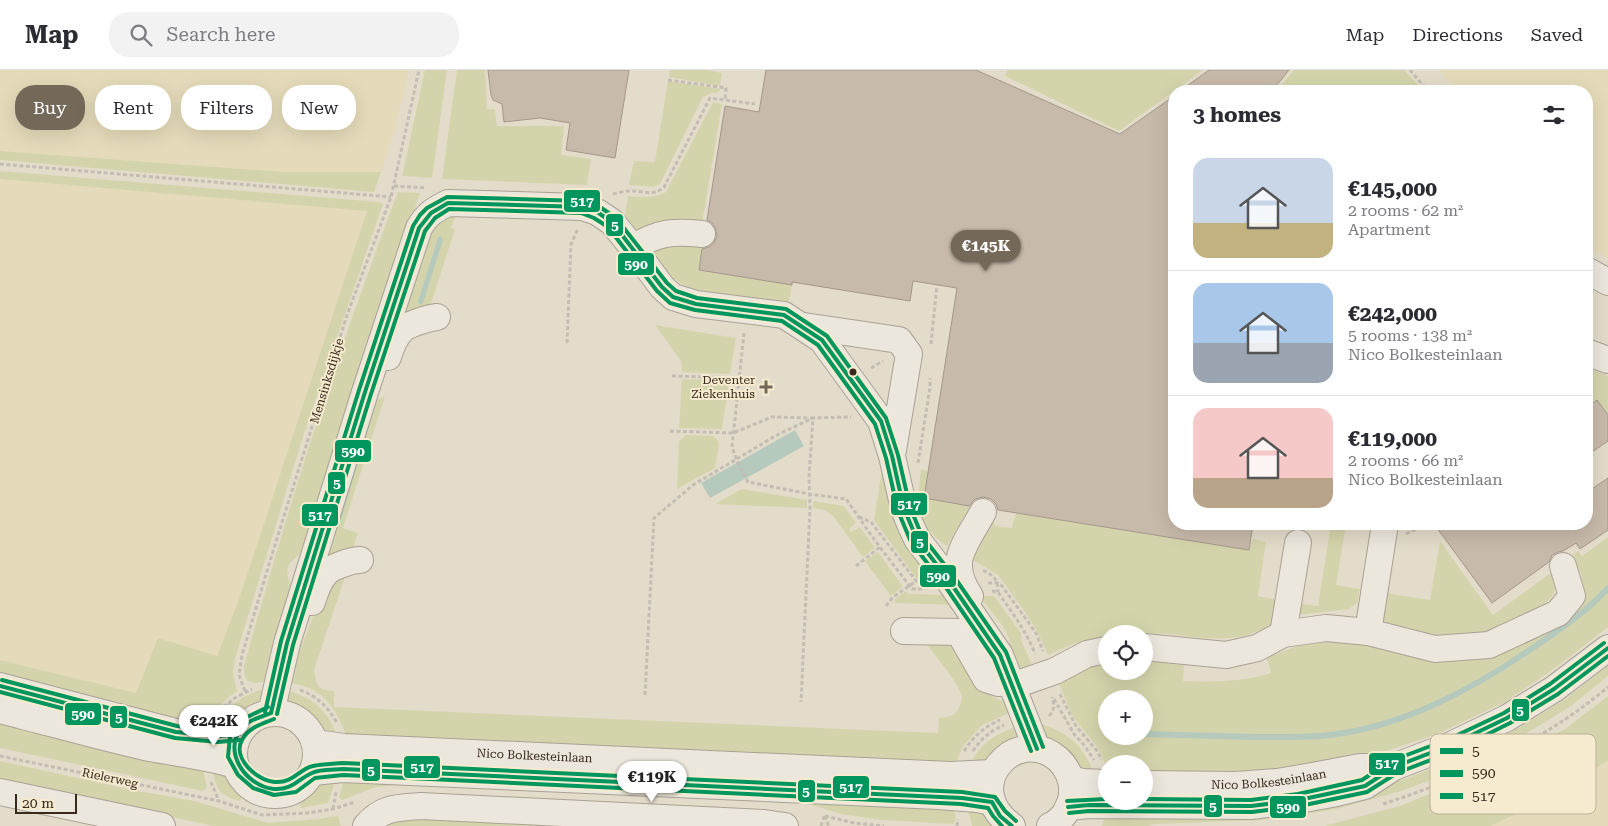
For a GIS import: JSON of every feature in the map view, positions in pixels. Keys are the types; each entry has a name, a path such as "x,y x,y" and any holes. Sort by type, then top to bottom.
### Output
{"street":[{"path":"271,713 287,643 365,392 419,228 426,217 434,210 448,203 582,222 597,212 612,222 662,287 673,296 696,304 784,315 822,340 881,421 892,456 904,509 917,539 953,567 1000,655 1005,684 1037,749"},
{"path":"633,248 659,235 679,231 702,234"},
{"path":"1593,274 1608,282"},
{"path":"365,392 376,389 392,344 403,329 426,319 437,317"},
{"path":"798,325 899,340 918,350"},
{"path":"892,456 909,354 918,350"},
{"path":"1593,355 1608,360"},
{"path":"953,567 953,554 978,511"},
{"path":"1368,632 1384,530"},
{"path":"1283,634 1298,543"},
{"path":"287,643 304,626 316,589 327,572 353,560 360,560"},
{"path":"1153,648 1226,655 1257,648 1283,634 1326,628 1368,632 1435,649 1489,644 1558,613 1572,596 1563,566"},
{"path":"896,619 955,621 968,626"},
{"path":"896,619 959,632 986,678 1005,684 1054,671 1087,654 1098,652"},
{"name":"Nico Bolkesteinlaan","path":"1475,734 1507,718 1554,689 1608,648"},
{"path":"0,686 176,732 218,736 239,734"},
{"path":"0,710 120,741 170,752 205,757 235,765"},
{"path":"271,713 293,717 303,723 310,732 317,752 313,772 306,782 296,790 284,795 272,796 260,793 248,786 240,777 235,765 235,744 244,726 252,720 271,713"},
{"name":"Nico Bolkesteinlaan","path":"315,743 344,746 930,774 971,775 993,773"},
{"path":"1012,826 1000,816 992,802 990,782 993,773 1004,759 1011,754 1028,749 1037,749 1046,751 1062,762 1071,779 1072,788 1068,807 1062,816 1050,826"},
{"name":"Nico Bolkesteinlaan","path":"1068,807 1089,805 1251,806 1299,800 1365,786 1394,767 1430,754"},
{"name":"Nico Bolkesteinlaan","path":"1153,784 1236,785 1277,782 1360,767 1394,767"},
{"name":"Nico Bolkesteinlaan","path":"313,772 343,769 382,770 938,796 992,802"},
{"path":"1071,779 1098,783"},
{"path":"0,792 162,826"},
{"path":"366,826 376,815 392,808 421,806 764,823 785,826"}],"path":[{"name":"Mensinksdijkje","path":"245,691 239,675 240,664 270,560 348,315 391,197 419,70"},
{"path":"1410,70 1423,85"},
{"path":"668,80 726,88 725,100"},
{"path":"566,343 571,244 582,222 582,196 628,191 659,192 664,187 710,98 755,104"},
{"path":"0,164 391,197"},
{"path":"394,186 427,188"},
{"path":"869,370 918,350 931,334 938,285"},
{"path":"744,330 732,448 748,482 846,499 865,526"},
{"path":"918,350 931,334"},
{"path":"917,470 930,387 930,369"},
{"path":"672,376 739,378"},
{"path":"670,431 733,433 772,417 863,417 874,412"},
{"path":"645,695 654,518 693,485 777,435 813,418"},
{"path":"801,702 810,508 809,476 813,418"},
{"path":"856,566 880,547"},
{"path":"953,567 992,574 998,584 998,592"},
{"path":"896,619 892,598 916,581"},
{"name":"Rielerweg","path":"0,756 219,801 262,815 308,814 333,809"},
{"path":"821,826 824,816 829,826"}],"shaded area":[{"path":"0,70 409,70 394,132 381,172 284,172 0,151"},
{"path":"1439,70 1608,70 1608,258 1593,250 1593,85 1452,85"},
{"path":"0,179 367,211 239,599 217,657 136,693 0,660"},
{"path":"441,236 443,240 423,303 420,305 418,302 438,238"},
{"path":"371,413 372,417 339,526 336,528 336,524"},
{"path":"795,430 804,446 710,498 701,483"},
{"path":"1608,760 1608,826 1490,826 1516,814 1596,814 1596,768"}],"green space":[{"path":"425,70 447,70 432,178 402,176"},
{"path":"457,70 485,70 487,110 495,109 497,126 564,126 561,155 591,159 587,185 442,179"},
{"path":"670,70 706,70 722,73 720,86 669,77"},
{"path":"1007,70 1203,70 1182,85 1168,85 1168,95 1119,131 1005,76"},
{"path":"1294,70 1404,70 1418,85 1282,85"},
{"path":"668,81 720,89 719,92 703,97 660,184 653,187 629,185 634,161 655,162"},
{"path":"713,102 722,104 702,224 637,231 625,215 628,196 652,197 666,192"},
{"path":"0,151 284,172 381,172 374,192 0,160"},
{"path":"0,171 379,202 383,204 304,433 234,662 233,673 237,691 214,711 206,727 0,679 0,660 136,693 158,638 217,656 239,599 367,211 0,179"},
{"path":"398,192 420,193 307,550 294,559 288,567 288,578 294,592 271,681 254,683 247,681 244,674 244,666 278,546 355,309"},
{"path":"459,207 451,228 455,229 430,307 396,320 423,229"},
{"path":"703,243 699,270 792,285 788,304 693,289 677,281 666,272 647,245"},
{"path":"655,325 736,338 730,374 682,372 681,361"},
{"path":"1593,371 1608,376 1608,414 1597,399 1593,402"},
{"path":"682,379 729,381 722,429 679,428"},
{"path":"385,396 343,528 358,533 352,551 324,561 366,406"},
{"path":"686,435 714,436 719,443 715,468 677,489 679,441"},
{"path":"883,464 939,579 916,578 874,520"},
{"path":"921,470 928,471 924,498 970,506 947,546 929,530 920,513"},
{"path":"742,489 807,500 807,508 715,504"},
{"path":"813,501 844,506 856,523 849,529 851,532 860,527 875,548 863,557 833,516 825,510 813,508"},
{"path":"1016,513 1249,550 1253,539 1266,542 1258,596 1277,600 1271,625 1240,637 1211,638 1153,633 1153,625 1098,625 1098,638 1076,643 1048,655 1037,631 998,575 966,556 986,522 994,523 995,526 1012,528"},
{"path":"1330,530 1345,530 1336,585 1360,589 1357,603 1349,609 1298,615 1298,603 1318,606"},
{"path":"1608,537 1608,627 1555,668 1505,702 1437,734 1430,734 1430,736 1368,757 1312,770 1153,776 1153,755 1101,755 1090,737 1073,717 1058,681 1098,665 1098,680 1153,680 1153,662 1184,665 1183,681 1238,680 1271,673 1267,658 1307,642 1332,638 1451,658 1582,590 1581,573 1571,556 1578,551 1582,556"},
{"path":"1440,541 1493,615 1552,572 1555,587 1554,593 1549,600 1523,617 1480,635 1447,639 1381,623 1379,592 1430,600"},
{"path":"878,552 903,587 891,596 865,561"},
{"path":"347,571 314,670 319,686 324,690 334,691 334,707 938,733 939,718 955,714 959,709 962,697 951,676 920,636 952,636 987,691 997,699 1010,704 1007,708 1009,713 982,725 963,746 956,763 347,739 339,718 325,699 310,688 286,682 290,650 303,643 324,586"},
{"path":"906,591 908,594 951,595 959,605 896,603 894,600"},
{"path":"979,596 994,596 1021,633 1021,640 1033,667 1021,669 1016,667 1011,661 1009,658 1010,643 1007,634"},
{"path":"1608,665 1608,676 1571,706 1525,734 1508,734 1510,733 1566,699"},
{"path":"267,689 260,703 232,722 216,727 230,707 243,697"},
{"path":"283,689 303,696 318,706 329,719 338,738 326,734 317,728 309,717 299,710 285,705"},
{"path":"1608,696 1608,760 1596,768 1596,734 1555,734 1565,729"},
{"path":"0,716 203,769 207,787 203,791 0,748"},
{"path":"1038,723 1073,740 1085,754 1094,773 1077,767 1044,738"},
{"path":"1020,726 1020,733 1016,740 986,761 969,767 983,745 996,736"},
{"path":"0,761 132,790 195,801 268,823 338,816 341,826 213,826 0,780"},
{"path":"212,767 228,775 244,794 240,801 227,796 219,790"},
{"path":"1430,769 1430,780 1398,792 1332,810 1261,820 1156,824 1147,826 1102,826 1105,818 1364,792"},
{"path":"337,776 328,803 301,808 298,799 307,793 317,782"},
{"path":"345,776 423,783 376,787 342,800 339,797"},
{"path":"1430,794 1430,814 1516,814 1490,826 1324,826 1400,806"},
{"path":"810,796 953,808 956,817 954,824 881,820 841,814 809,804"},
{"path":"967,806 985,813 996,826 972,826"},
{"path":"410,815 666,826 370,826"}],"building":[{"path":"488,70 629,70 615,158 566,150 570,123 540,118 504,122 502,104 493,100 491,95"},
{"path":"766,70 976,70 1120,134 1168,100 1168,530 1252,530 1249,550 998,510 996,504 991,499 983,497 975,499 969,506 924,498 957,288 913,281 910,301 792,282 792,285 699,270 702,249 714,243 717,236 715,227 707,220 725,106 759,112"},
{"path":"1209,70 1289,70 1277,85 1188,85"},
{"path":"1597,400 1608,415 1608,441 1593,451 1593,403"},
{"path":"1608,478 1608,530 1580,549 1576,543 1552,555 1549,562 1492,603 1438,530 1593,530 1593,488"}],"waterway":[{"path":"1153,734 1311,737 1358,730 1385,723 1438,703 1489,676 1565,626 1608,588"}],"transit line":[{"name":"517","path":"265,712 281,641 359,390 413,226 427,208 447,197 582,201 600,207 616,218 667,283 676,291 697,298 786,309 827,336 886,418 898,455 910,507 922,536 955,578 1006,652 1043,747"},
{"name":"5","path":"271,713 287,643 365,392 419,228 431,213 448,203 582,207 597,212 612,222 662,287 673,297 696,304 784,315 822,340 881,421 892,456 904,509 917,539 950,582 1000,655 1037,749"},
{"name":"590","path":"277,714 293,645 371,394 425,231 435,218 449,209 581,213 594,218 608,227 657,291 670,303 695,310 782,321 818,345 875,424 886,458 898,511 911,542 945,586 994,658 1031,751"},
{"name":"517","path":"1460,734 1504,713 1550,684 1604,643"},
{"name":"5","path":"1474,734 1507,718 1554,689 1608,648"},
{"name":"590","path":"1488,734 1558,694 1608,656"},
{"name":"517","path":"2,680 177,726 218,730 238,728"},
{"name":"5","path":"0,686 176,732 218,736 239,734"},
{"name":"590","path":"0,692 175,738 218,742 240,740"},
{"name":"590","path":"268,707 243,719 230,736 228,757 238,775 253,788 274,795 296,792 315,778 343,775 961,804 988,808 1002,826"},
{"name":"5","path":"271,713 246,724 238,733 235,743 235,754 239,764 253,781 274,789 291,786 315,772 343,769 962,798 992,802 1000,816 1012,826"},
{"name":"517","path":"274,719 256,726 248,732 242,740 240,754 243,761 254,773 261,778 275,782 282,782 292,778 313,766 343,763 962,792 995,797 1005,811 1016,821"},
{"name":"517","path":"1153,799 1251,800 1298,794 1362,780 1391,761 1430,746"},
{"name":"5","path":"1068,807 1089,805 1251,806 1299,800 1365,786 1394,767 1430,753"},
{"name":"590","path":"1069,813 1089,811 1252,812 1300,806 1367,792 1397,773 1430,760"},
{"name":"517","path":"1067,801 1098,799"}],"place":[{"name":"Deventer Ziekenhuis","path":"766,387"}]}
